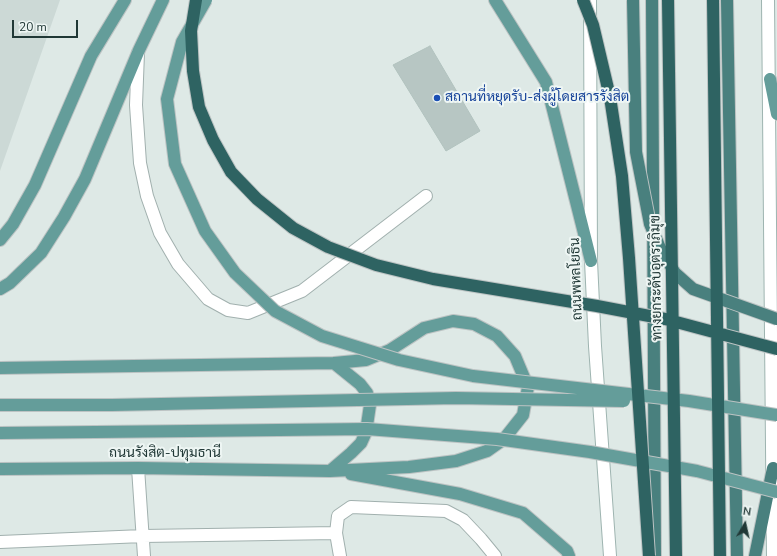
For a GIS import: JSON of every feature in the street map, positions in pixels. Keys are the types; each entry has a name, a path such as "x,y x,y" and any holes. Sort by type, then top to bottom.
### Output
{"highway":[{"path":"196,0 191,31 193,71 199,107 213,140 231,172 257,199 293,228 328,247 383,267 433,279 597,306 665,319 777,349"},
{"path":"583,0 593,25 610,97 622,176 649,556"},
{"path":"633,0 636,152 650,224 660,248 675,273 693,289 777,319"},
{"path":"652,0 655,556"},
{"name":"ทางยกระดับอุตราภิมุข","path":"668,0 676,556"},
{"path":"713,0 720,556"},
{"path":"727,0 737,556"},
{"path":"755,556 773,468"}],"main road":[{"path":"0,240 13,224 35,185 91,56 125,0"},
{"path":"0,289 10,283 40,253 64,217 85,179 139,50 163,0"},
{"path":"206,0 182,42 167,99 175,164 205,231 235,273 275,311 322,336 399,360 473,376 689,401 777,415"},
{"path":"495,0 546,82 591,261"},
{"name":"ถนนพหลโยธิน","path":"590,0 591,261 595,346 610,556"},
{"path":"768,0 775,543 773,556"},
{"path":"139,50 136,105 140,163 147,196 160,233 178,264 208,299 228,310 248,313 302,292 426,196"},
{"path":"770,79 777,114"},
{"path":"0,368 334,363 366,360 390,350 424,328 453,321 474,324 498,336 515,356 528,387 523,415 504,439 487,451 456,461 409,466 330,471"},
{"path":"330,471 361,443 366,432 370,406 367,393 360,384 334,363"},
{"path":"0,405 112,405 456,398 689,401"},
{"path":"0,433 367,430 497,439 590,452 697,471 777,492"},
{"path":"138,468 144,556"},
{"name":"ถนนรังสิต-ปทุมธานี","path":"0,470 138,468 330,471"},
{"path":"330,471 460,494 523,513 567,551 570,556"},
{"path":"340,556 336,533 338,516 351,507 446,511 463,520 481,538 495,556"},
{"path":"0,542 142,536 336,533"}],"shaded area":[{"path":"0,0 60,0 0,171"}],"building":[{"name":"สถานที่หยุดรับ-ส่งผู้โดยสารรังสิต","path":"430,46 480,131 446,151 393,65"}],"place":[{"name":"สถานที่หยุดรับ-ส่งผู้โดยสารรังสิต","path":"437,98"}]}
